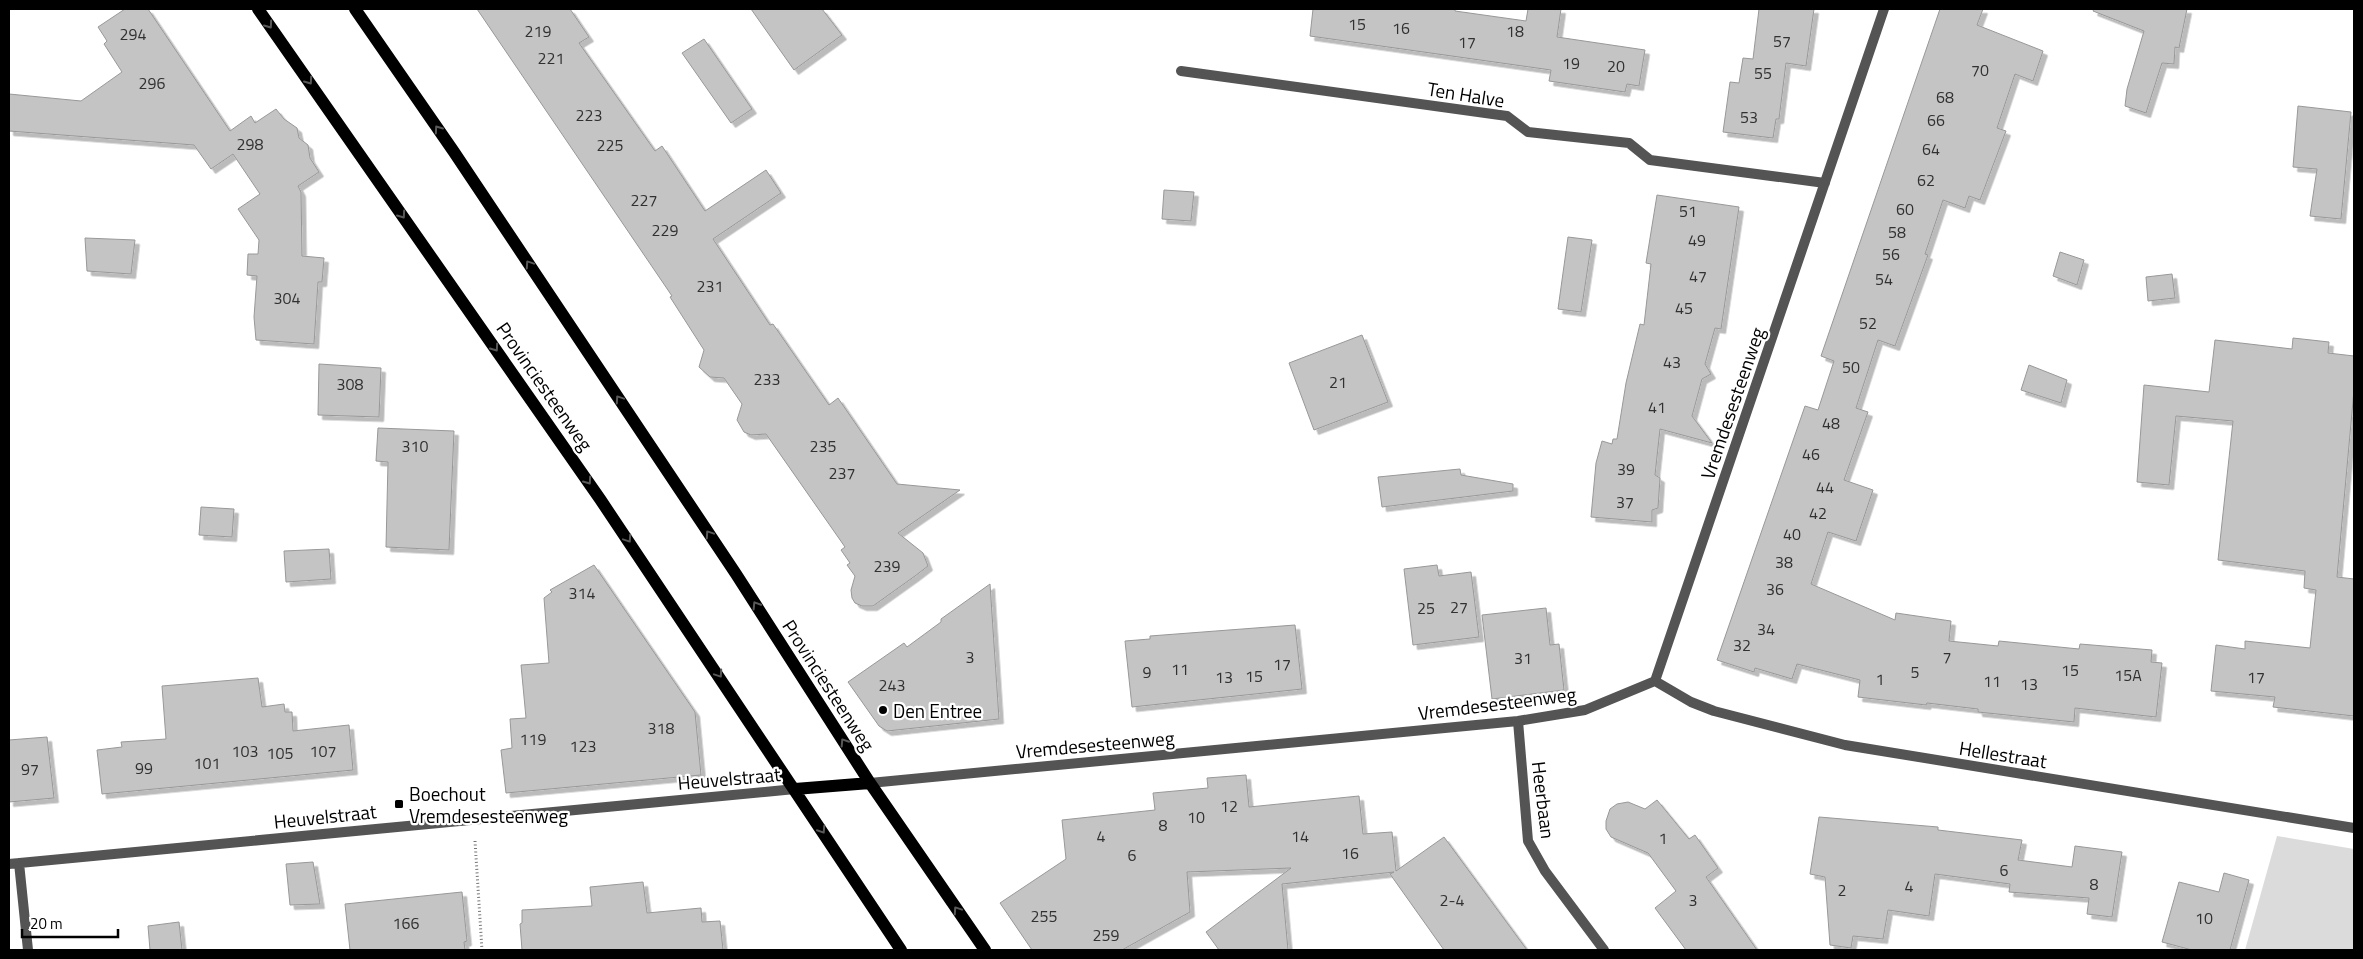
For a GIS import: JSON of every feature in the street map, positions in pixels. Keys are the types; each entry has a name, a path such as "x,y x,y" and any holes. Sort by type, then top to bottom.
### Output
{"main road":[{"name":"Provinciesteenweg","path":"258,9 600,499 901,950"},
{"name":"Provinciesteenweg","path":"355,9 454,152 736,574 870,783 984,950"},
{"path":"795,789 870,783"}],"street":[{"name":"Vremdesesteenweg","path":"870,783 1518,721 1586,710 1655,681 1884,9"},
{"name":"Ten Halve","path":"1181,71 1507,116 1528,132 1629,143 1650,160 1824,183"},
{"name":"Hellestraat","path":"1655,681 1691,702 1714,711 1845,745 2354,828"},
{"name":"Heerbaan","path":"1518,721 1528,841 1545,871 1604,950"},
{"name":"Heuvelstraat","path":"14,864 795,789"},
{"path":"14,864 28,950"}],"path":[{"path":"473,819 482,950"}],"shaded area":[{"path":"2277,836 2354,849 2354,950 2245,950"}],"building":[{"path":"125,9 148,9 230,131 251,116 255,123 276,109 284,119 297,128 299,138 308,145 310,158 319,172 298,186 301,192 302,256 324,258 322,282 318,282 314,344 256,340 254,317 257,276 247,275 248,254 258,254 259,240 238,209 260,194 233,154 211,169 194,145 9,131 9,94 81,101 122,72 104,44 107,41 98,27"},
{"path":"477,9 570,9 589,37 579,43 655,151 662,146 705,211 766,170 781,193 713,239 770,325 773,324 829,405 838,398 897,484 960,490 898,533 923,553 928,566 873,606 862,606 855,603 851,590 855,576 847,565 850,563 841,550 845,547 766,434 751,435 744,432 737,420 742,404 724,378 710,377 699,367 704,350 670,297 672,296"},
{"path":"751,9 822,9 842,35 794,70"},
{"path":"1313,9 1455,9 1455,11 1526,21 1528,9 1561,9 1557,37 1645,50 1639,86 1627,84 1625,92 1549,81 1551,70 1310,36"},
{"path":"1759,9 1814,9 1806,66 1786,63 1779,119 1776,119 1773,138 1723,132 1730,82 1739,83 1743,58 1753,59"},
{"path":"1940,9 1983,9 1977,25 2043,51 2033,81 2015,74 1997,128 2006,131 1980,200 1969,196 1965,208 1943,200 1925,254 1928,255 1895,346 1878,340 1856,408 1868,412 1844,480 1873,490 1856,541 1828,532 1811,584 1895,620 1896,613 1951,621 1949,641 1998,646 1999,641 2079,649 2080,644 2152,650 2151,662 2162,663 2156,717 2075,708 2074,722 1978,712 1978,709 1927,703 1926,705 1858,697 1860,680 1797,664 1792,679 1755,668 1754,672 1717,660 1805,406 1818,410 1834,361 1821,356"},
{"path":"2094,9 2187,9 2179,48 2175,47 2174,64 2162,63 2146,113 2125,106 2127,89 2144,31 2093,11"},
{"path":"704,39 752,109 731,123 682,53"},
{"path":"2298,106 2351,112 2341,219 2310,216 2317,169 2293,167"},
{"path":"1164,190 1194,192 1191,221 1162,219"},
{"path":"1657,195 1739,207 1721,329 1715,328 1705,364 1711,374 1702,379 1692,416 1712,443 1660,429 1655,475 1660,478 1658,508 1652,510 1652,522 1591,517 1596,463 1602,441 1612,444 1613,439 1617,439 1626,383 1640,324 1644,325 1651,264 1646,263"},
{"path":"1568,237 1592,240 1581,312 1558,309"},
{"path":"85,238 135,240 131,274 87,271"},
{"path":"2060,252 2084,260 2077,285 2053,276"},
{"path":"2172,274 2175,298 2148,301 2146,277"},
{"path":"1362,335 1388,402 1314,430 1289,363"},
{"path":"2293,338 2329,342 2328,353 2354,356 2354,390 2337,577 2354,579 2354,716 2273,707 2275,697 2211,691 2216,645 2245,649 2245,641 2310,648 2316,590 2304,588 2305,571 2218,560 2233,421 2176,416 2169,485 2137,482 2144,385 2209,392 2215,340 2292,349"},
{"path":"319,364 381,368 379,417 318,415"},
{"path":"2029,365 2067,380 2061,403 2021,390"},
{"path":"378,428 454,431 449,550 386,547 388,462 376,461"},
{"path":"1460,469 1461,475 1513,484 1513,491 1382,507 1378,477"},
{"path":"201,507 234,509 232,537 199,535"},
{"path":"329,549 331,579 286,582 284,551"},
{"path":"594,565 695,712 701,775 506,793 501,750 512,748 510,719 526,718 521,665 549,663 544,598 552,592 550,590"},
{"path":"1437,565 1439,576 1471,572 1479,637 1413,645 1404,569"},
{"path":"990,584 999,719 887,731 879,726 848,682 904,643 907,647 941,622 941,619"},
{"path":"1546,608 1550,645 1559,644 1564,690 1492,699 1482,615"},
{"path":"1295,625 1302,689 1132,707 1125,641 1150,639 1150,636"},
{"path":"258,678 262,707 284,704 285,712 292,712 293,731 349,725 353,770 102,794 97,750 122,747 121,742 166,739 162,686"},
{"path":"47,737 54,798 9,802 9,740"},
{"path":"1246,775 1249,807 1359,796 1363,834 1392,832 1396,871 1444,837 1527,950 1444,950 1390,874 1394,872 1282,884 1288,950 1219,950 1206,932 1291,868 1187,872 1190,912 1122,950 1032,950 1000,903 1066,859 1062,820 1155,810 1153,793 1208,788 1207,778"},
{"path":"1657,800 1689,839 1695,835 1718,868 1706,877 1757,950 1686,950 1655,908 1676,891 1648,853 1611,837 1606,829 1606,821 1610,809 1617,804 1628,802 1645,809"},
{"path":"1819,817 1938,827 1938,830 2022,840 2018,860 2072,867 2075,846 2122,852 2112,917 2087,914 2089,898 2009,892 2010,884 1935,874 1929,916 1888,910 1883,939 1853,936 1851,948 1830,945 1825,877 1810,874"},
{"path":"313,862 320,904 290,905 286,864"},
{"path":"2224,873 2249,880 2230,950 2192,950 2162,942 2179,882 2219,892"},
{"path":"643,882 647,913 701,908 702,922 720,921 723,950 522,950 520,924 522,923 522,910 592,906 590,887"},
{"path":"462,892 467,941 464,942 465,950 350,950 345,904"},
{"path":"179,922 182,950 150,950 148,926"}],"place":[{"name":"Den Entree","path":"883,710"},
{"name":"Boechout Vremdesesteenweg","path":"399,804"}]}
